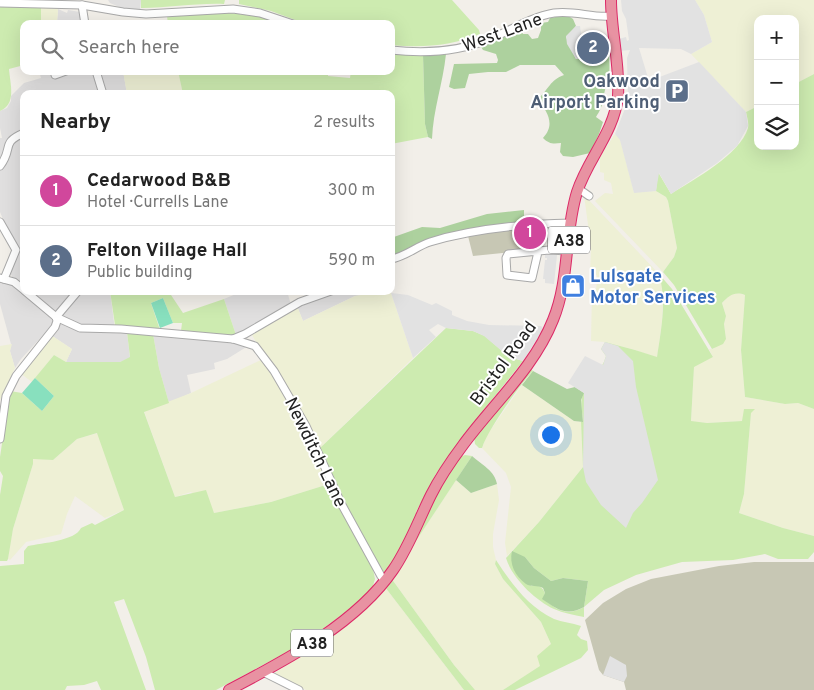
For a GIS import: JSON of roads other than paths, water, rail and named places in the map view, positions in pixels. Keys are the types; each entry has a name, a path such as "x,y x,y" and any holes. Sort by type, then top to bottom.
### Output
{"highway":[{"name":"Bristol Road","path":"385,581 402,555 447,467 524,369 549,330 561,297 571,223 578,189 610,129 615,114 618,96 618,62 611,0"},
{"name":"A38","path":"229,690 302,650 368,600 385,581"}],"street":[{"path":"100,8 102,0"},
{"path":"0,3 82,5 146,14 233,9 260,13 281,20"},
{"path":"82,5 84,20"},
{"name":"West Lane","path":"395,50 424,52 453,50 479,43 545,16 567,12 612,16"},
{"path":"97,75 102,90"},
{"path":"0,166 4,159 5,142 20,134"},
{"path":"578,189 589,196"},
{"path":"0,222 16,250 2,279"},
{"path":"395,258 429,242 493,228 571,223"},
{"path":"538,252 532,278 507,276 506,258 508,254 549,250 568,251"},
{"name":"Newditch Lane","path":"2,279 14,282 20,287"},
{"name":"Newditch Lane","path":"29,295 56,317 80,328 120,329 233,339 255,346 274,371 306,426 342,505 385,581"},
{"path":"0,439 6,396 16,376 55,327 56,317 75,295"},
{"path":"233,339 300,302 320,295"},
{"path":"263,672 299,690"}],"place":[{"name":"Felton Village Hall","path":"593,48"},
{"name":"Oakwood Airport Parking","path":"677,91"},
{"name":"Cedarwood B&B","path":"530,233"},
{"name":"Lulsgate Motor Services","path":"573,286"}]}
